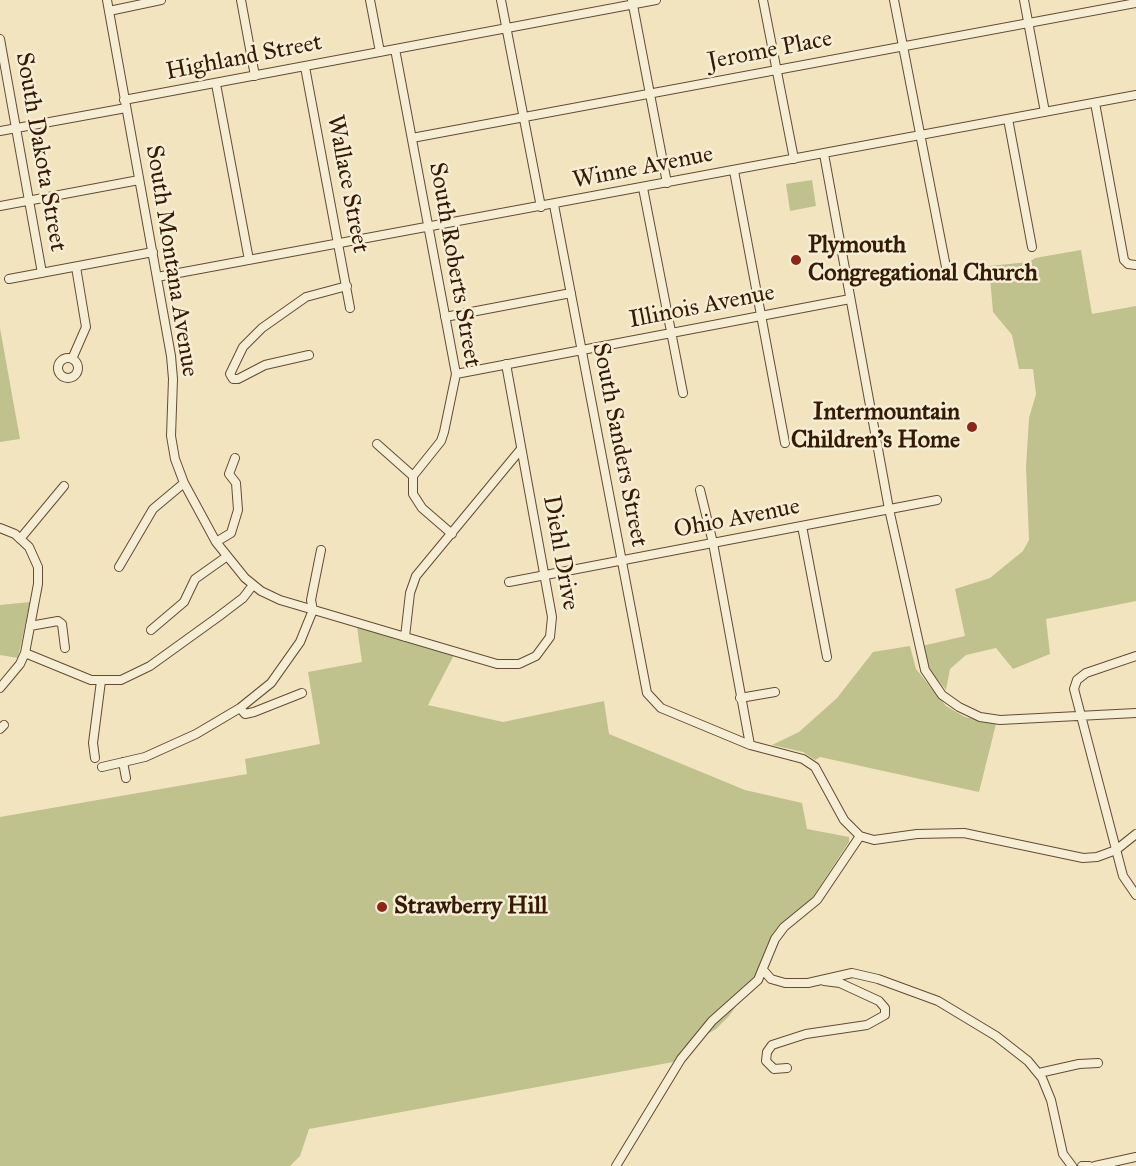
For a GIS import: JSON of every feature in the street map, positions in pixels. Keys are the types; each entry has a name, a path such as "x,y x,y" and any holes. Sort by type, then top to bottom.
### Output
{"street":[{"name":"South Montana Avenue","path":"107,0 173,367 172,447 184,483 226,557 253,585 270,596 313,610"},
{"path":"109,11 161,0"},
{"path":"241,0 255,76"},
{"path":"370,0 380,52 632,2 656,0"},
{"path":"501,0 541,207"},
{"path":"763,0 794,159"},
{"path":"894,0 947,272"},
{"path":"1024,0 1045,112"},
{"path":"632,2 666,183"},
{"name":"Jerome Place","path":"411,138 1136,3"},
{"name":"South Dakota Street","path":"0,39 42,273"},
{"name":"South Roberts Street","path":"395,49 456,374 441,441 413,476"},
{"name":"Highland Street","path":"0,131 216,84 380,52"},
{"name":"Wallace Street","path":"305,67 350,308"},
{"path":"216,84 249,260"},
{"name":"Winne Avenue","path":"157,277 1136,95"},
{"path":"1095,103 1124,260 1128,264 1136,264"},
{"path":"1008,119 1032,247"},
{"path":"824,154 889,509 918,651 925,670 942,695 959,707 981,717 1000,720 1136,712"},
{"path":"734,171 785,443"},
{"path":"0,206 139,180"},
{"path":"643,188 683,393"},
{"name":"South Sanders Street","path":"554,204 647,693 661,708 750,745"},
{"path":"9,279 153,252"},
{"path":"72,359 86,327 76,267"},
{"path":"309,355 265,364 238,379 234,379 230,374 243,347 258,332 306,297 347,286"},
{"path":"445,317 570,293"},
{"name":"Illinois Avenue","path":"456,374 849,299"},
{"name":"Diehl Drive","path":"313,610 497,664 511,665 525,662 542,652 550,637 552,617 506,364"},
{"path":"377,444 413,476 413,494 418,504 452,534"},
{"path":"405,637 412,584 416,576 521,449"},
{"path":"216,542 231,533 238,510 236,483 229,474 235,458"},
{"path":"119,567 153,508 184,483"},
{"path":"20,539 64,486"},
{"path":"700,490 713,543 750,745 803,759 815,767 827,785 844,820 860,836 874,840 917,834 963,833 1083,858 1097,857 1116,850 1136,834"},
{"name":"Ohio Avenue","path":"509,582 937,500"},
{"path":"802,526 827,657"},
{"path":"0,528 29,547 38,567 37,589 25,653 20,664 0,687"},
{"path":"102,767 170,747 240,708 271,683 300,642 313,610 310,600 321,550"},
{"path":"151,630 184,602 195,579 226,557"},
{"path":"25,653 86,679 121,680 150,666 243,598 253,585"},
{"path":"30,626 58,621 62,624 65,648"},
{"path":"1136,656 1086,673 1077,680 1074,689 1123,876 1136,895"},
{"path":"95,758 93,743 101,681"},
{"path":"740,698 775,692"},
{"path":"240,708 245,714 254,712 302,693"},
{"path":"123,762 126,778"},
{"path":"616,1166 681,1059 705,1028 750,988 764,971 775,939 784,927 817,900 860,836"},
{"path":"764,971 771,979 785,983 820,980 840,975 864,975 938,1001 996,1036 1028,1061 1039,1073 1051,1100 1063,1154 1072,1166"},
{"path":"787,1068 774,1069 766,1061 767,1052 772,1045 806,1034 867,1025 885,1015 885,1008 879,1001 840,983 820,980"},
{"path":"1039,1073 1079,1064 1098,1063"},
{"path":"1095,1166 1136,1157"},
{"path":"1082,1166 1089,1166"}],"green space":[{"path":"812,180 816,206 790,211 786,184"},
{"path":"1081,250 1092,314 1136,306 1136,601 1046,619 1050,654 1013,669 996,648 966,655 950,669 946,690 931,672 922,646 965,636 955,589 990,578 1023,551 1029,540 1026,467 1029,418 1036,394 1033,369 1019,369 1012,335 993,312 989,266 1029,262 1035,258"},
{"path":"0,328 20,439 0,442"},
{"path":"30,602 18,658 0,655 0,605"},
{"path":"357,627 454,655 428,705 503,722 604,701 609,734 745,790 802,803 807,829 849,837 849,842 811,900 779,926 767,945 762,970 729,1016 716,1029 699,1039 684,1060 309,1129 300,1156 290,1166 0,1166 0,817 247,774 245,759 320,744 308,672 362,662"},
{"path":"910,646 916,669 946,706 965,717 996,724 979,792 820,757 815,760 803,752 772,745 799,732 837,698 873,652"}],"place":[{"name":"Plymouth Congregational Church","path":"796,260"},
{"name":"Intermountain Children's Home","path":"972,427"},
{"name":"Strawberry Hill","path":"382,907"}]}
